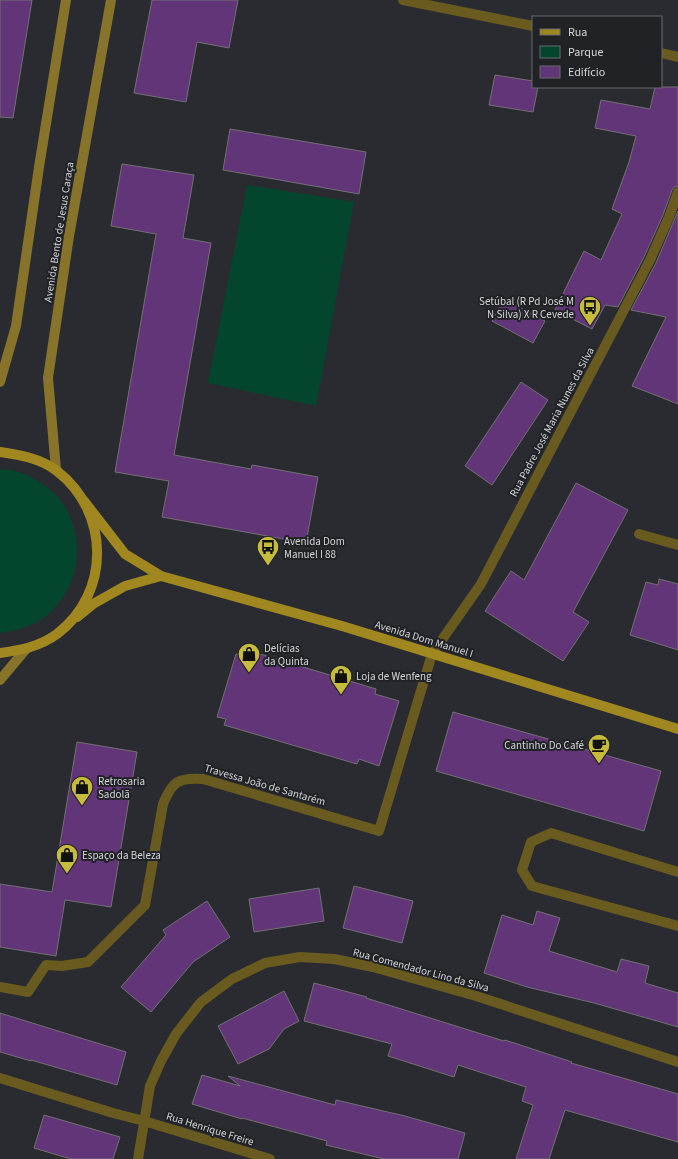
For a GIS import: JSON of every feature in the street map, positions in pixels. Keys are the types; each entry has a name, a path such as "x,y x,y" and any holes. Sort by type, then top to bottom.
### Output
{"main road":[{"path":"0,382 16,326 39,167 66,0"},
{"name":"Avenida Bento de Jesus Caraça","path":"56,470 48,378 69,236 111,0"},
{"path":"0,452 29,456 56,470 72,484 84,501 95,529 98,558 92,587 78,612 57,633"},
{"name":"Avenida Dom Manuel I","path":"84,501 125,554 161,576 342,626 678,729"},
{"path":"0,653 26,649 42,643 93,604 125,586 161,576"},
{"path":"0,680 26,649"}],"street":[{"path":"403,0 532,26"},
{"path":"662,53 678,57"},
{"name":"Rua Padre José Maria Nunes da Silva","path":"432,654 481,584 650,260 678,192"},
{"path":"639,534 678,545"},
{"name":"Travessa João de Santarém","path":"0,988 28,992 46,965 62,966 88,962 145,906 163,804 168,792 175,784 189,778 202,779 379,831 432,654"},
{"path":"678,872 551,833 531,842 522,870 532,886 678,926"},
{"name":"Rua Comendador Lino da Silva","path":"138,1159 150,1086 161,1061 176,1034 201,1002 232,979 265,963 300,957 334,959 373,967 476,996 678,1062"},
{"name":"Rua Henrique Freire","path":"0,1078 270,1159"}],"green space":[{"path":"247,185 354,202 316,406 208,383"},
{"path":"0,469 12,470 29,476 40,482 55,494 72,521 76,536 77,551 76,566 72,580 65,594 56,606 45,617 29,626 0,633"}],"building":[{"path":"0,0 32,0 13,118 0,117"},
{"path":"152,0 238,0 229,48 197,42 186,102 134,93"},
{"path":"495,75 532,81 532,88 538,88 533,112 489,105"},
{"path":"678,87 678,186 674,187 672,190 663,215 644,257 618,307 605,305 592,329 555,310 584,251 601,260 622,214 612,209 629,162 636,136 595,128 601,100 650,109 655,88"},
{"path":"230,129 366,152 359,194 223,170"},
{"path":"122,164 194,175 183,238 211,243 174,455 251,469 252,465 318,477 306,543 162,517 169,481 115,472 156,234 111,226"},
{"path":"678,211 678,404 632,386 666,317 631,310 656,263"},
{"path":"504,299 545,321 533,343 492,321"},
{"path":"521,382 548,400 492,485 465,466"},
{"path":"576,483 628,510 573,612 589,622 563,661 485,611 511,571 524,580"},
{"path":"659,579 678,584 678,650 630,635 646,582 658,585"},
{"path":"250,651 376,689 375,694 399,701 379,766 359,759 357,764 224,725 226,719 217,717 236,654 247,658"},
{"path":"453,712 661,771 644,831 436,771"},
{"path":"77,742 137,752 111,907 65,900 56,956 0,947 0,884 52,892"},
{"path":"354,886 413,901 402,943 343,928"},
{"path":"319,888 324,921 254,932 249,899"},
{"path":"207,901 230,937 193,962 151,1012 121,987 166,935 163,930"},
{"path":"537,911 560,918 549,951 617,972 621,959 649,966 645,983 678,993 678,1027 594,1003 527,987 484,973 502,915 533,925"},
{"path":"314,983 367,997 366,998 504,1041 505,1040 572,1062 571,1063 678,1094 678,1142 565,1110 549,1159 516,1159 533,1105 522,1101 526,1087 458,1065 454,1077 388,1056 392,1044 304,1021"},
{"path":"284,991 299,1021 284,1029 269,1049 238,1064 218,1026"},
{"path":"0,1013 126,1052 117,1085 0,1052"},
{"path":"202,1075 240,1086 228,1076 335,1105 336,1100 405,1116 465,1133 458,1159 384,1159 326,1145 327,1141 242,1119 192,1104"},
{"path":"44,1115 120,1137 113,1159 71,1159 34,1148"}],"place":[{"name":"Setúbal (R Pd José M N Silva) X R Cevede","path":"590,326"},
{"name":"Avenida Dom Manuel I 88","path":"268,566"},
{"name":"Delícias da Quinta","path":"249,674"},
{"name":"Loja de Wenfeng","path":"341,696"},
{"name":"Cantinho Do Café","path":"599,764"},
{"name":"Retrosaria Sadolã","path":"82,806"},
{"name":"Espaço da Beleza","path":"67,874"}]}
